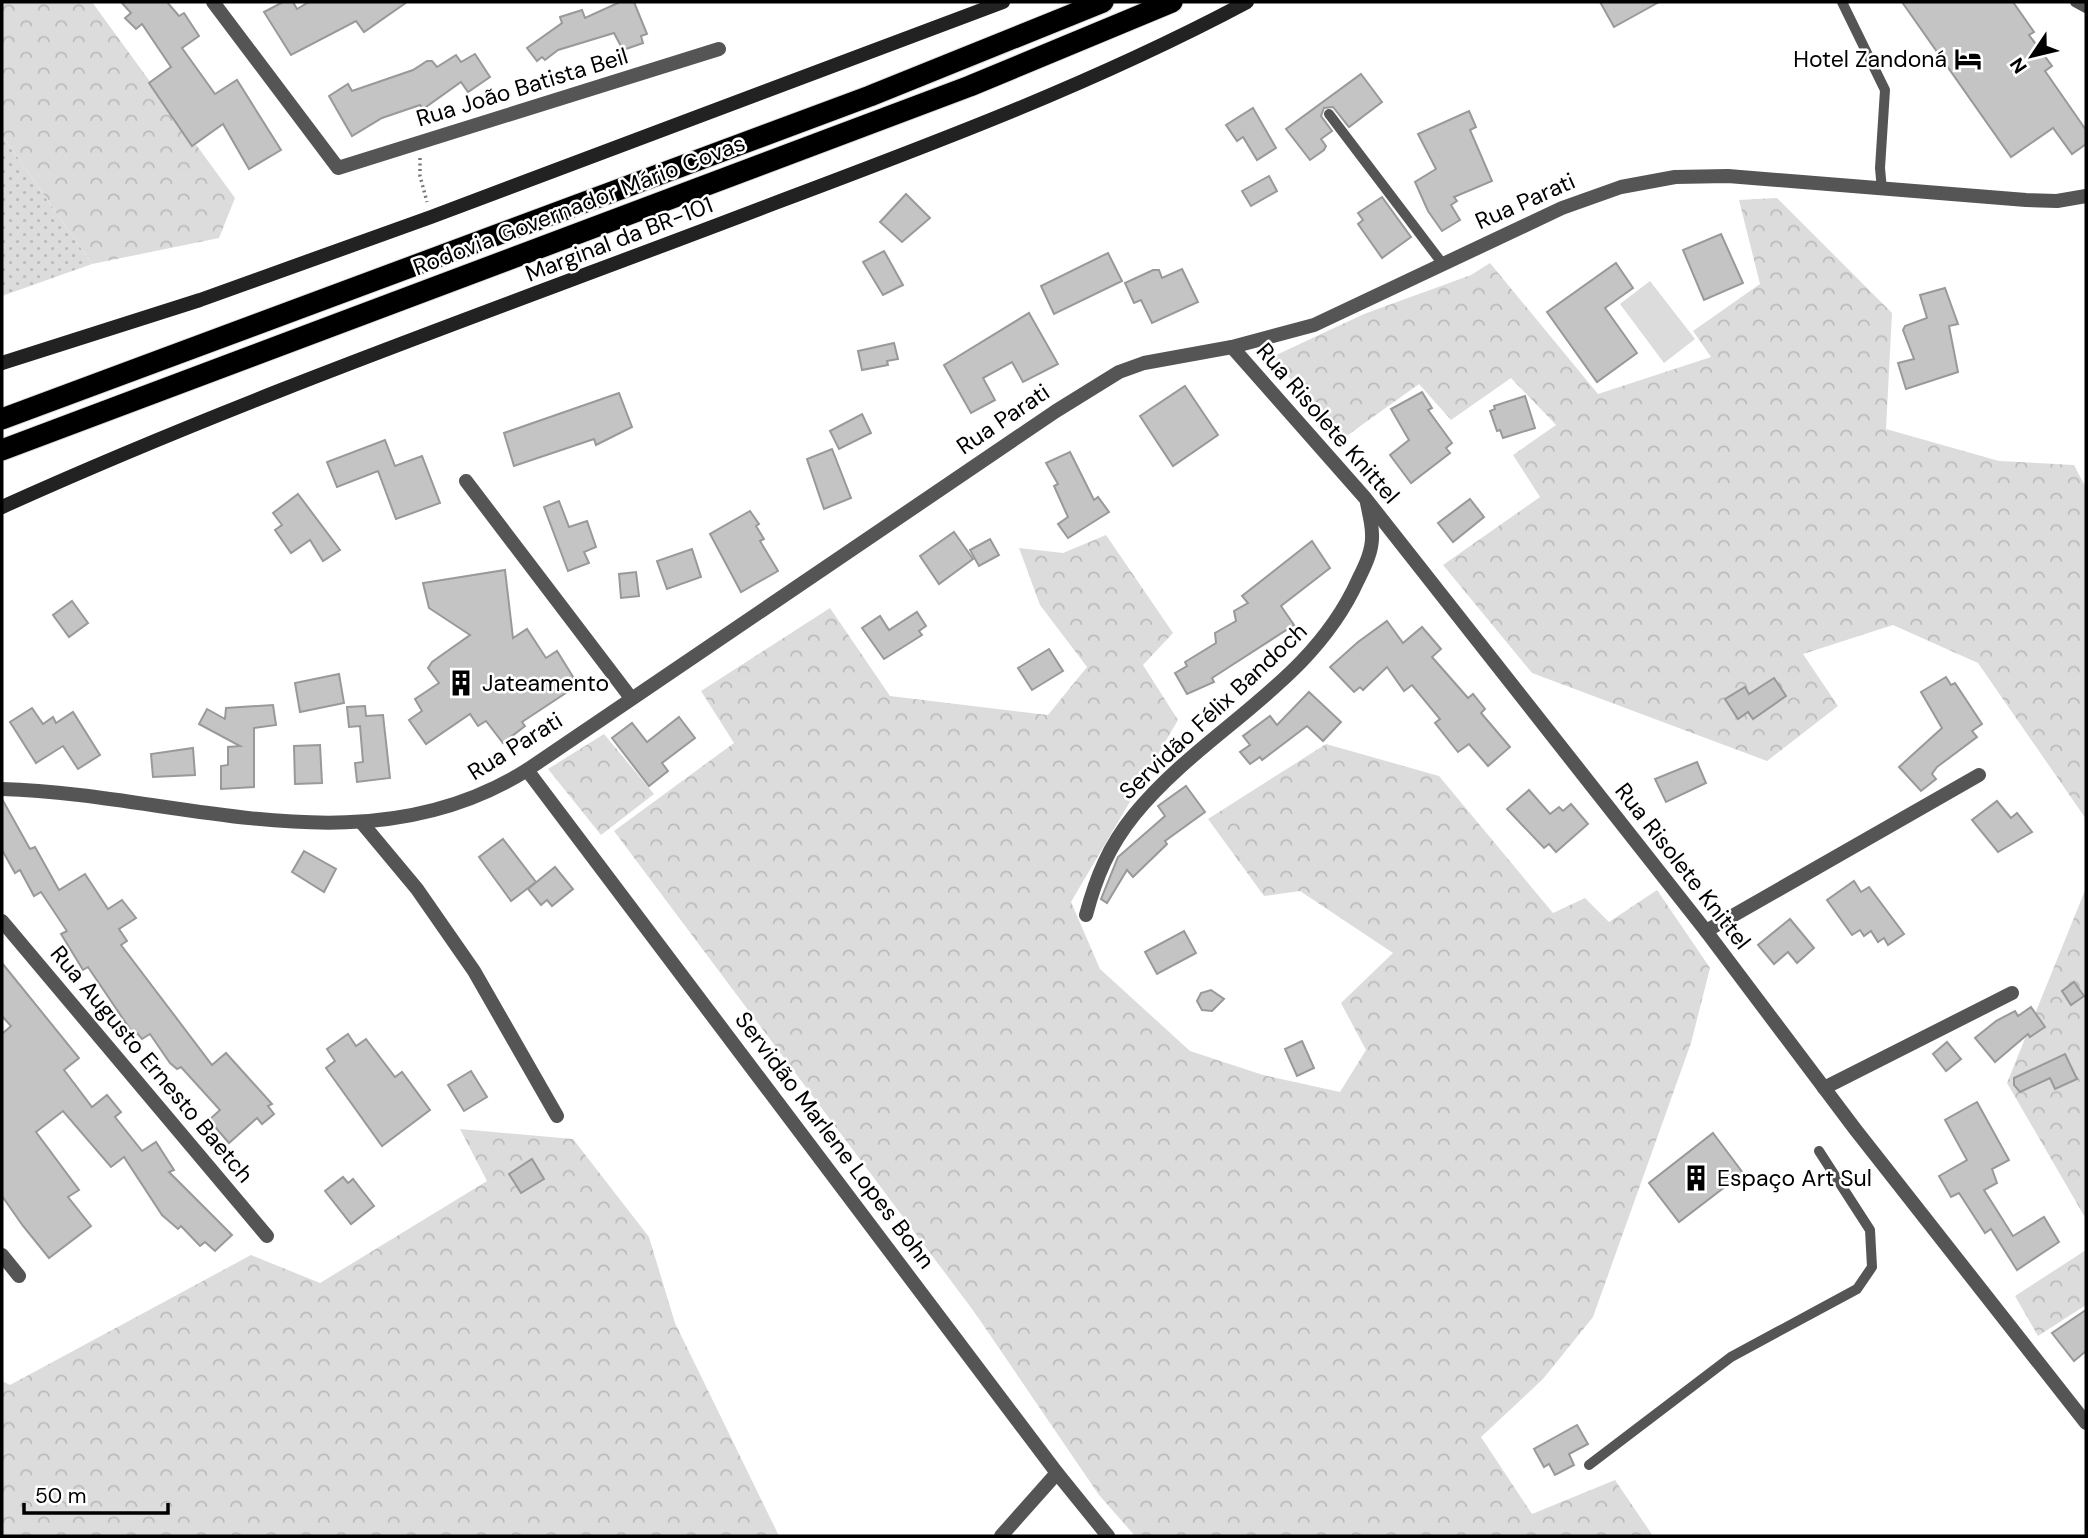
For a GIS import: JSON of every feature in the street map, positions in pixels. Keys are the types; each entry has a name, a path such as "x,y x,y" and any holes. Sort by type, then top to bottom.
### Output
{"highway":[{"name":"Rodovia Governador Mário Covas","path":"2,419 881,92 1103,2"},
{"name":"Rodovia Governador Mário Covas","path":"2,450 970,86 1172,2"}],"main road":[{"path":"2,363 200,300 431,217 1003,2"},
{"name":"Marginal da BR-101","path":"2,507 149,442 921,146 1089,78 1247,2"}],"street":[{"name":"Rua João Batista Beil","path":"214,2 338,169 719,49"},
{"name":"Rua Parati","path":"2,789 258,820 362,823 408,818 458,806 527,770 1094,386 1144,363 1232,347 1314,325 1592,195 1675,177 1728,176 1882,190 2057,201 2086,196"},
{"name":"Rua Risolete Knittel","path":"1232,347 1366,499 1706,931 2086,1423"},
{"path":"466,481 631,698"},
{"name":"Servidão Félix Bandoch","path":"1086,915 1096,880 1110,847 1134,815 1198,750 1296,669 1318,647 1342,614 1370,549 1372,534 1366,499"},
{"name":"Servidão Marlene Lopes Bohn","path":"527,770 1056,1473 1108,1536"},
{"path":"1706,931 1979,775"},
{"path":"362,823 417,889 474,971 558,1116"},
{"name":"Rua Augusto Ernesto Baetch","path":"2,921 267,1236"},
{"path":"1824,1087 2011,993"},
{"path":"2,1255 19,1276"},
{"path":"1001,1536 1056,1473"}],"lane":[{"path":"1842,2 1885,90 1880,168 1882,190"},
{"path":"2075,2 2086,8"},
{"path":"1329,114 1442,263"},
{"path":"1589,1465 1731,1357 1857,1289 1872,1267 1870,1230 1819,1151"}],"path":[{"path":"420,143 420,176 431,217"}],"green space":[{"path":"2,2 92,2 235,198 219,238 92,264 2,135"},
{"path":"2,135 92,264 2,296"},
{"path":"1777,198 1892,313 1886,429 1999,461 2074,465 2086,488 2086,819 1978,663 1893,625 1803,654 1838,706 1767,761 1532,673 1443,565 1540,497 1513,455 1556,425 1511,378 1451,420 1419,384 1341,440 1272,357 1364,314 1471,275 1490,263 1598,394 1711,357 1693,331 1760,284 1739,200"},
{"path":"1650,281 1695,339 1664,363 1620,304"},
{"path":"1106,535 1173,633 1143,665 1178,720 1071,902 1100,969 1190,1051 1263,1075 1340,1092 1366,1050 1341,1003 1393,953 1300,891 1264,896 1208,819 1326,744 1439,776 1553,913 1585,898 1609,922 1657,890 1710,968 1691,1043 1593,1317 1543,1379 1481,1437 1532,1514 1615,1480 1653,1536 1135,1536 1099,1495 975,1313 614,831 734,743 701,691 830,608 890,696 1048,715 1087,667 1040,605 1019,548 1063,553"},
{"path":"604,734 654,794 601,835 548,769"},
{"path":"2086,888 2086,1219 2007,1083"},
{"path":"460,1129 573,1139 649,1237 675,1323 779,1536 2,1536 2,1381 10,1385 251,1255 320,1283 487,1181"},
{"path":"2086,1250 2086,1305 2038,1336 2015,1296"}],"building":[{"path":"121,2 167,2 179,16 184,13 199,36 182,48 215,94 237,80 281,150 249,169 223,124 192,146 149,83 171,67 142,24 136,29 125,18 131,13"},
{"path":"283,2 293,2 297,9 309,2 407,2 364,32 356,21 291,55 264,12"},
{"path":"620,2 634,2 647,34 641,36 643,43 623,50 614,33 558,50 545,60 542,57 537,61 527,48 562,23 560,17 582,10 585,18"},
{"path":"1600,2 1659,2 1614,27"},
{"path":"1902,2 2013,2 2034,32 2029,35 2052,66 2045,71 2086,130 2086,144 2072,154 2053,128 2011,157"},
{"path":"475,54 490,77 468,92 461,82 423,109 420,105 382,118 352,136 329,96 348,84 352,91 413,70 427,61 432,61 437,67 456,55 461,62"},
{"path":"1361,74 1382,102 1349,127 1333,107 1324,108 1321,116 1332,131 1321,139 1326,146 1324,150 1310,160 1286,129"},
{"path":"1253,108 1276,148 1257,160 1243,137 1237,141 1226,125"},
{"path":"1469,111 1476,127 1470,130 1492,181 1454,197 1457,201 1451,205 1460,220 1442,231 1428,211 1415,182 1436,169 1418,134"},
{"path":"1269,176 1277,191 1251,206 1242,191"},
{"path":"906,194 930,218 902,242 880,222"},
{"path":"1382,197 1411,237 1382,258 1358,224 1363,220 1358,213"},
{"path":"1721,234 1743,283 1704,300 1683,250"},
{"path":"884,251 903,285 883,295 863,262"},
{"path":"1108,253 1122,281 1054,314 1041,286"},
{"path":"1616,263 1633,288 1605,308 1637,353 1597,382 1547,312"},
{"path":"1182,269 1198,302 1152,323 1141,300 1134,303 1125,283 1153,270 1159,270 1162,278"},
{"path":"1945,288 1958,324 1949,326 1958,372 1906,389 1898,363 1914,359 1903,330 1905,326 1927,318 1920,295"},
{"path":"1029,313 1058,364 1023,382 1012,362 983,378 995,400 971,413 944,365"},
{"path":"894,343 898,359 887,361 888,365 862,370 858,351"},
{"path":"1185,386 1218,435 1173,466 1140,416"},
{"path":"1422,392 1432,408 1428,410 1452,443 1446,448 1450,453 1411,483 1390,455 1409,440 1391,409"},
{"path":"619,393 632,427 596,445 594,439 514,466 504,433"},
{"path":"1525,396 1535,428 1503,438 1500,430 1497,431 1490,411 1495,409 1494,406"},
{"path":"862,414 871,433 839,449 830,431"},
{"path":"385,440 395,466 422,456 440,503 396,519 378,471 337,487 327,462"},
{"path":"832,449 851,498 824,509 807,459"},
{"path":"1070,452 1094,500 1098,497 1109,512 1068,538 1058,524 1068,517 1054,486 1058,484 1046,463"},
{"path":"298,494 340,550 323,561 310,540 291,553 275,530 282,525 273,513"},
{"path":"1470,499 1484,517 1453,542 1438,523"},
{"path":"559,501 569,527 587,521 596,547 584,552 589,563 568,571 544,507"},
{"path":"750,511 759,524 756,526 764,539 760,541 778,571 741,592 710,534"},
{"path":"954,532 973,559 939,584 920,556"},
{"path":"990,539 999,555 979,566 970,550"},
{"path":"1312,541 1330,568 1281,606 1294,625 1212,678 1214,682 1187,694 1175,673 1187,666 1185,662 1216,643 1215,633 1236,621 1234,611 1248,603 1242,596"},
{"path":"692,549 701,577 667,589 657,561"},
{"path":"505,570 513,638 527,629 546,658 557,651 578,685 522,722 525,726 503,743 486,721 478,726 470,714 426,744 409,720 422,711 415,699 439,683 428,668 432,662 470,635 429,608 423,583"},
{"path":"636,572 639,596 621,598 619,574"},
{"path":"72,601 88,623 69,637 53,615"},
{"path":"917,612 926,626 919,631 922,635 884,659 862,628 880,616 889,630"},
{"path":"1387,621 1403,643 1422,627 1441,649 1432,657 1468,698 1473,694 1485,709 1481,713 1510,747 1488,766 1469,744 1458,752 1435,723 1440,719 1412,685 1404,691 1387,667 1363,690 1360,687 1354,692 1330,667"},
{"path":"1049,649 1063,671 1032,690 1018,668"},
{"path":"339,674 344,703 300,712 295,683"},
{"path":"1946,677 1951,685 1955,683 1982,724 1972,731 1977,737 1937,767 1932,774 1936,779 1921,791 1899,767 1942,728 1921,692"},
{"path":"1774,678 1786,696 1753,719 1748,712 1738,719 1725,699 1745,687 1749,694"},
{"path":"1309,692 1341,722 1323,741 1307,726 1262,760 1260,757 1250,764 1240,752 1250,745 1243,736 1270,716 1277,725"},
{"path":"273,705 276,725 254,728 254,787 221,789 221,766 228,765 228,747 240,746 199,724 207,709 225,719 226,708"},
{"path":"365,706 366,716 383,715 390,778 357,782 355,763 363,762 360,726 349,727 347,707"},
{"path":"32,708 43,724 53,717 56,723 73,712 100,755 78,769 63,746 36,763 10,722"},
{"path":"679,717 695,738 662,763 668,771 649,786 612,738 632,723 647,742"},
{"path":"320,745 322,783 295,784 294,746"},
{"path":"193,748 195,775 153,777 151,754"},
{"path":"1697,762 1706,783 1666,802 1655,779"},
{"path":"1186,786 1205,812 1165,841 1167,844 1133,877 1127,870 1107,903 1101,899 1118,857 1165,816 1158,806"},
{"path":"1529,790 1550,814 1559,807 1563,811 1571,804 1588,824 1556,852 1549,844 1544,848 1507,809"},
{"path":"2,799 30,849 35,847 59,890 85,874 108,909 122,900 136,918 119,929 127,941 121,945 212,1065 226,1053 272,1104 268,1106 274,1114 262,1124 257,1118 229,1143 209,1120 220,1110 181,1067 177,1069 170,1063 150,1034 142,1039 137,1033 134,1035 88,967 83,970 61,934 67,931 41,892 34,896 20,870 15,873 2,850"},
{"path":"1997,801 2011,818 2017,813 2032,832 1998,852 1972,820"},
{"path":"503,839 536,882 511,901 479,857"},
{"path":"304,851 336,869 324,892 292,872"},
{"path":"555,867 573,889 552,906 547,900 541,905 528,889"},
{"path":"1854,881 1861,892 1869,887 1904,934 1888,945 1884,938 1878,942 1871,931 1864,936 1860,930 1852,935 1827,900"},
{"path":"1790,919 1814,948 1797,963 1788,952 1774,964 1758,945"},
{"path":"1184,931 1196,953 1157,974 1145,952"},
{"path":"2,963 79,1058 64,1070 92,1107 107,1095 121,1112 115,1117 142,1151 156,1142 174,1170 169,1172 232,1235 215,1251 205,1242 200,1246 181,1226 178,1229 162,1215 124,1157 111,1167 63,1111 36,1132 79,1190 68,1197 91,1226 49,1258 23,1226 2,1196 2,1034 11,1026 2,1016"},
{"path":"2074,982 2084,996 2071,1005 2062,991"},
{"path":"1211,990 1224,999 1212,1011 1202,1010 1197,1001 1201,993"},
{"path":"2031,1007 2045,1027 2030,1037 2028,1034 1995,1062 1975,1038 1996,1021 2015,1011 2018,1016"},
{"path":"348,1034 356,1046 366,1039 395,1077 402,1072 430,1110 382,1146 326,1068 335,1061 327,1049"},
{"path":"1302,1041 1314,1068 1297,1076 1285,1049"},
{"path":"1947,1042 1961,1059 1946,1071 1933,1054"},
{"path":"2065,1054 2077,1079 2055,1089 2050,1078 2020,1092 2014,1085 2014,1078"},
{"path":"471,1071 487,1097 464,1111 448,1085"},
{"path":"1977,1102 2009,1160 1992,1169 1997,1183 1984,1190 2013,1236 2044,1217 2059,1242 2017,1270 1991,1229 1985,1233 1959,1193 1951,1197 1939,1176 1967,1160 1945,1120"},
{"name":"Espaço Art Sul","path":"1713,1133 1743,1173 1679,1222 1649,1183"},
{"path":"532,1159 544,1179 521,1193 509,1174"},
{"path":"343,1177 348,1183 353,1179 374,1206 351,1224 325,1191"},
{"path":"2086,1310 2086,1351 2074,1361 2052,1333"},
{"path":"1577,1425 1588,1444 1569,1454 1574,1465 1555,1475 1549,1464 1544,1467 1534,1449"}],"place":[{"name":"Hotel Zandoná","path":"1968,59"},
{"name":"Jateamento","path":"461,683"},
{"name":"Espaço Art Sul","path":"1696,1178"}]}
